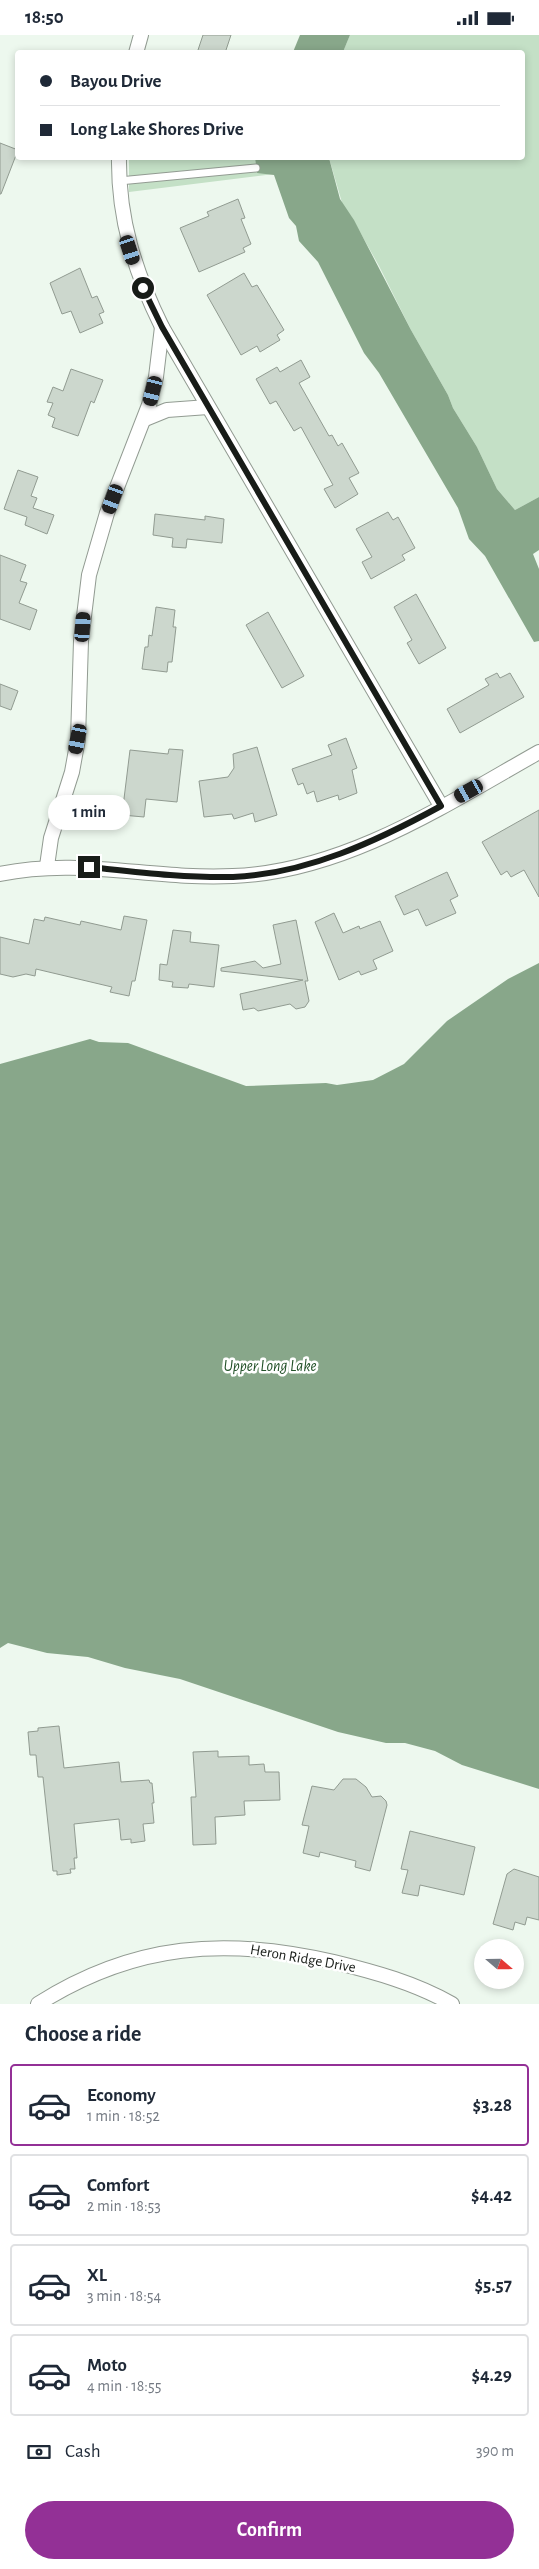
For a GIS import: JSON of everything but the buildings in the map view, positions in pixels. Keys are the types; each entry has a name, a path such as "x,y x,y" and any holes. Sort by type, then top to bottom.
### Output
{"street":[{"path":"137,50 141,35"},
{"path":"119,160 118,181 123,221 130,250 143,288 162,327 441,806"},
{"path":"47,866 51,838 72,772 78,739 81,641 90,575 108,513 145,419 156,377 162,327"},
{"path":"145,419 167,410 208,407"},
{"path":"0,874 47,866 72,866 207,877 267,873 318,861 392,832 539,752"},
{"name":"Heron Ridge Drive","path":"38,2004 81,1980 135,1960 173,1951 230,1947 283,1951 367,1970 405,1982 452,2004"}],"lane":[{"path":"118,181 256,168"}],"shaded area":[{"path":"350,35 539,35 539,497 515,510 497,489 477,447 453,408 448,395 411,330 379,266 351,216 343,206 330,160 525,160 525,50 344,50"},
{"path":"129,160 255,160 257,172 274,174 129,192"}],"water":[{"path":"300,35 350,35 344,50 294,50"},
{"path":"255,160 330,160 340,199 354,220 411,330 448,395 453,408 477,447 497,489 515,510 539,497 539,550 533,554 539,569 539,641 534,642 485,556 469,539 458,508 379,373 364,353 318,262 299,241 296,226 289,218 274,175 257,173"},
{"name":"Upper Long Lake","path":"539,963 539,1789 462,1765 435,1751 405,1743 386,1743 338,1732 180,1679 125,1668 88,1657 47,1653 8,1643 0,1648 0,1064 90,1039 99,1042 128,1043 246,1086 326,1083 337,1085 373,1080 404,1064 447,1021 508,979"}],"route":[{"path":"89,867 207,877 235,877 267,873 318,861 352,849 392,832 441,806 208,407 162,327 143,288"}]}
